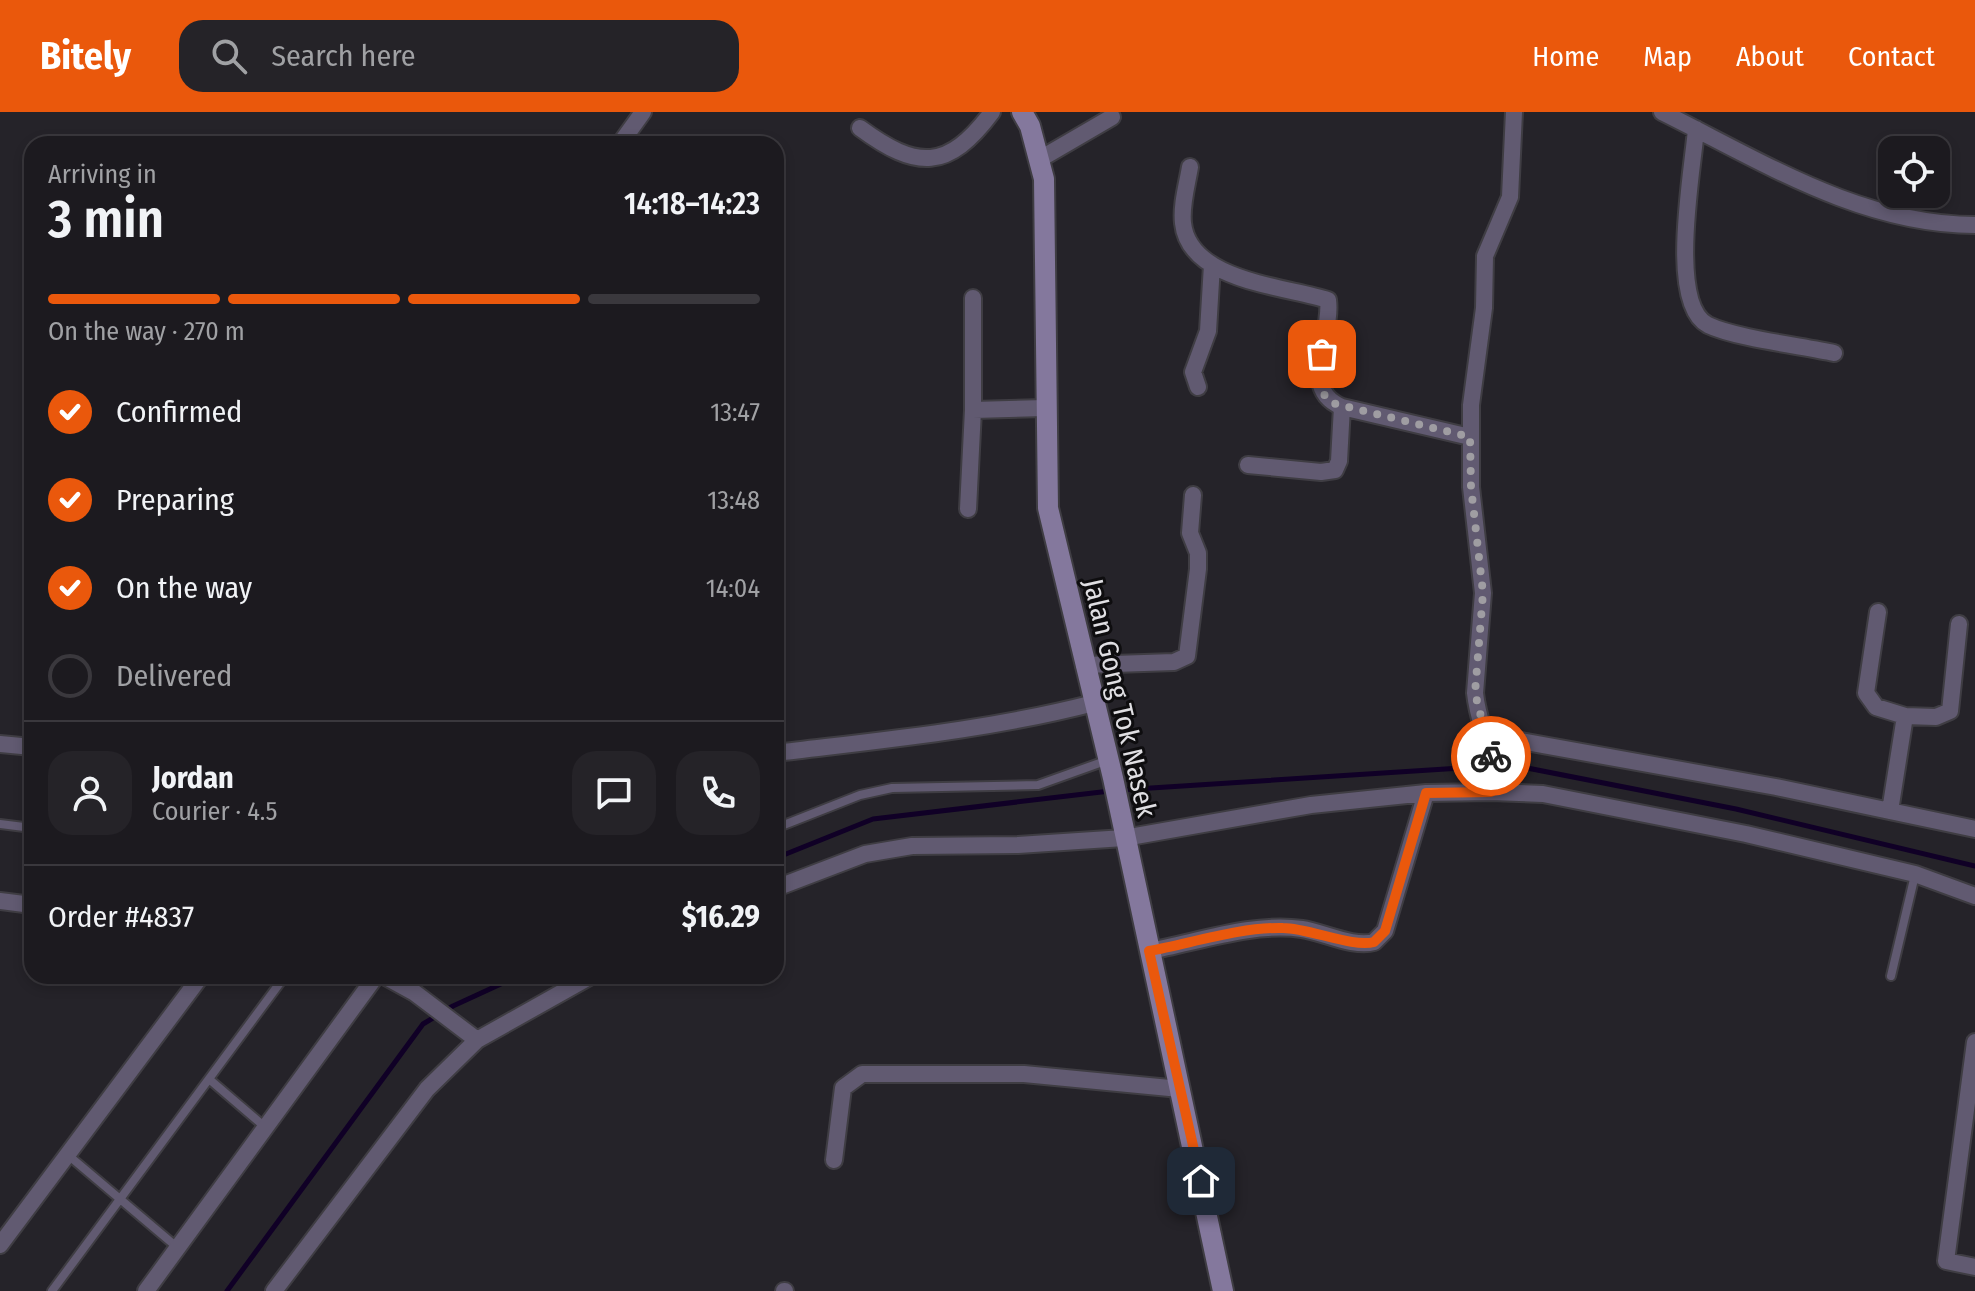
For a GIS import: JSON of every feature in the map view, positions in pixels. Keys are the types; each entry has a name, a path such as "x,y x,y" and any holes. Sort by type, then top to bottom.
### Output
{"main road":[{"name":"Jalan Gong Tok Nasek","path":"1022,112 1040,159 1044,179 1048,508 1110,769 1223,1291"}],"street":[{"path":"626,136 643,112"},
{"path":"860,128 899,155 934,159 968,141 992,112"},
{"path":"1492,789 1489,740 1475,693 1483,593 1472,498 1470,437 1474,369 1484,308 1485,256 1510,197 1514,112"},
{"path":"1662,112 1854,204 1907,218 1975,225"},
{"path":"1040,159 1112,117"},
{"path":"1696,129 1684,269 1688,294 1697,315 1716,328 1834,353"},
{"path":"1190,167 1183,224 1190,248 1212,265 1274,288 1328,300 1319,389 1324,398 1342,407 1470,437"},
{"path":"1198,387 1193,372 1208,331 1207,302 1212,265"},
{"path":"968,509 973,410 973,298"},
{"path":"1248,465 1321,472 1335,470 1339,461 1342,407"},
{"path":"973,410 1045,408"},
{"path":"1084,665 1174,662 1187,656 1198,569 1198,553 1190,533 1193,495"},
{"path":"1878,612 1866,693 1876,707 1905,716 1936,717 1950,711 1959,624"},
{"path":"784,752 951,731 1044,716 1094,703"},
{"path":"1890,811 1905,716"},
{"path":"1489,740 1975,829"},
{"path":"0,744 24,746"},
{"path":"784,885 847,860 891,849 1123,833 1426,793 1492,789 1558,797 1746,834 1915,874 1975,896"},
{"path":"1149,951 1268,928 1299,929 1359,942 1374,942 1385,931 1426,793"},
{"path":"0,901 24,904"},
{"path":"1,1242 195,984"},
{"path":"146,1291 370,984"},
{"path":"399,984 471,1036"},
{"path":"283,1287 427,1089 471,1036 575,984"},
{"path":"1975,1042 1946,1261 1975,1267"},
{"path":"834,1160 843,1088 862,1074 1024,1074 1180,1089"}],"lane":[{"path":"784,825 870,792 892,788 1038,785 1110,769"},
{"path":"0,824 24,827"},
{"path":"1891,976 1915,874"},
{"path":"52,1291 279,984"},
{"path":"209,1079 266,1127"},
{"path":"68,1155 178,1248"}],"waterway":[{"path":"1120,790 1461,768 1522,767 1736,809 1975,866"},
{"path":"784,855 873,819 1110,791"},
{"path":"227,1291 423,1024 501,984"}],"way so far":[{"path":"1322,354 1319,389 1324,398 1332,403 1470,437 1471,487 1483,593 1475,693 1477,709 1491,746 1491,756"}],"route":[{"path":"1201,1181 1149,951 1268,928 1299,929 1368,944 1374,942 1385,931 1426,793 1491,792 1491,756"}]}
